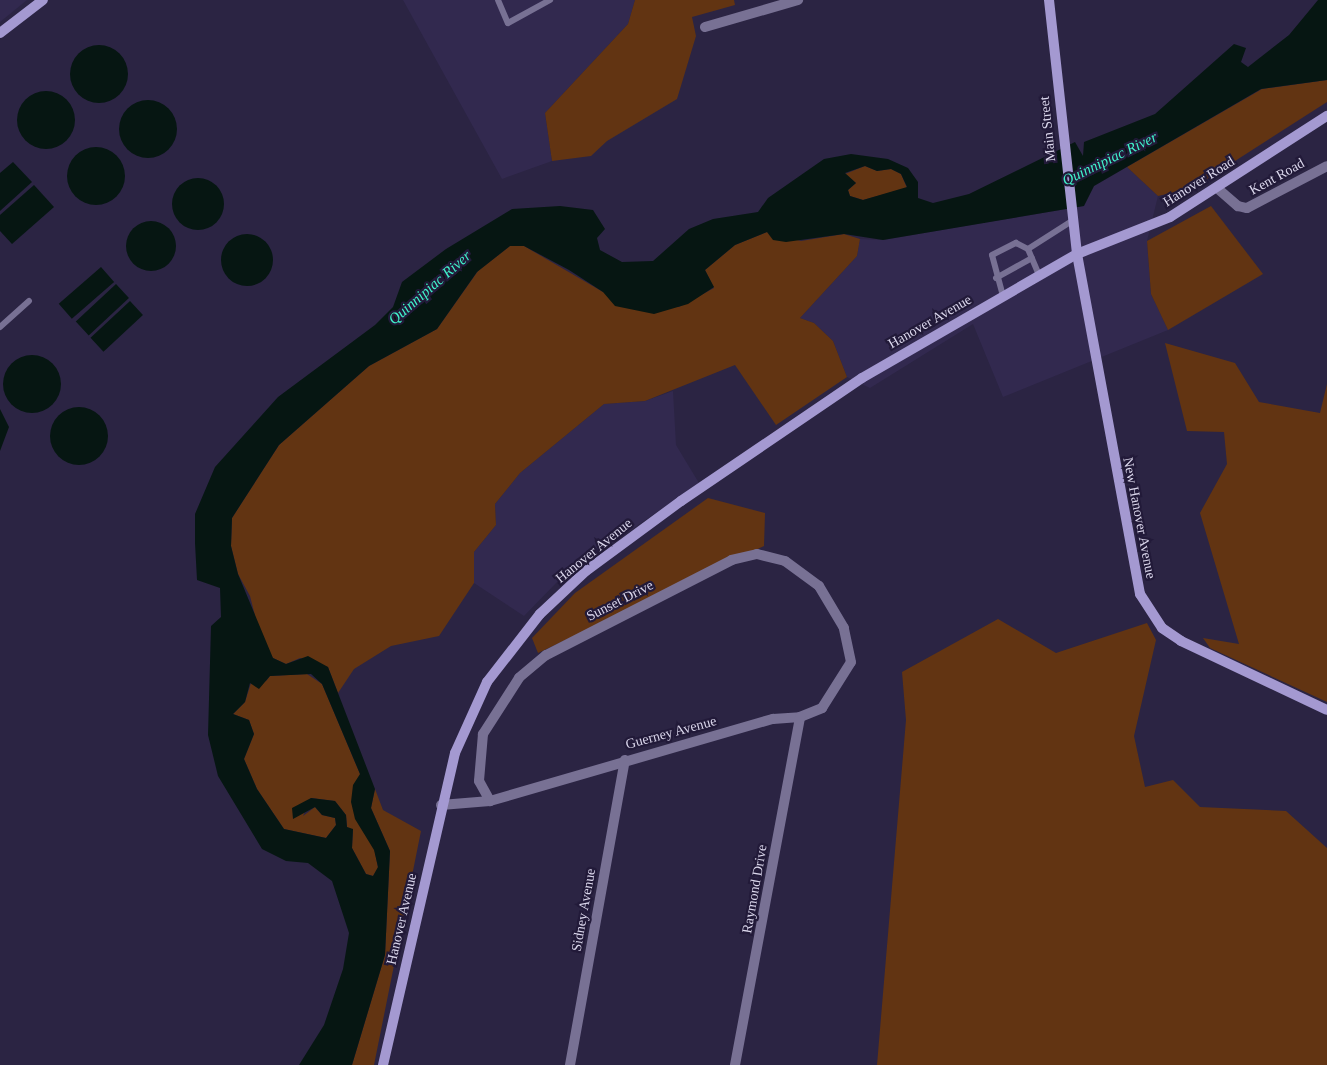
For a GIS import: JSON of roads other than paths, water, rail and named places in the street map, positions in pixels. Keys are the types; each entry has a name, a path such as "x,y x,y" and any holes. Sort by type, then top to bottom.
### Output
{"main road":[{"path":"0,33 43,0"},
{"name":"Main Street","path":"1049,0 1070,208 1077,254"},
{"name":"Hanover Road","path":"1077,254 1150,227 1217,188 1327,116"},
{"name":"Hanover Avenue","path":"383,1065 455,754 487,682 540,614 586,571 862,378 1077,254"},
{"name":"New Hanover Avenue","path":"1077,254 1134,575 1148,611 1181,641 1327,710"}],"street":[{"path":"706,27 798,0"},
{"name":"Kent Road","path":"1217,188 1238,206 1247,208 1327,166"},
{"name":"Sunset Drive","path":"490,801 479,781 482,734 519,678 546,654 732,560 757,554 785,561 819,586 844,628"},
{"name":"Guerney Avenue","path":"442,805 490,801 625,760 773,719 800,717 822,708 851,662 844,628"},
{"name":"Raymond Drive","path":"735,1065 800,717"},
{"name":"Sidney Avenue","path":"570,1065 625,760"}],"lane":[{"path":"498,0 508,23 550,0"},
{"path":"1028,249 1072,221"},
{"path":"1003,296 996,278 992,255 1016,243 1028,249 1040,274"},
{"path":"996,278 1032,258"},
{"path":"0,327 29,301"}],"water":[{"name":"Quinnipiac River","path":"1318,0 1327,0 1327,80 1261,89 1094,186 1084,206 883,240 844,234 786,242 773,240 767,232 735,245 705,270 714,287 688,304 654,314 615,306 603,292 569,270 524,246 510,246 477,272 437,329 369,366 279,445 232,518 231,546 238,574 273,658 286,664 308,656 328,667 375,789 371,808 390,851 385,955 352,1065 299,1065 324,1025 343,969 349,933 332,881 308,863 286,861 262,849 218,776 208,735 211,626 221,617 220,588 197,580 195,543 195,514 215,467 278,397 375,325 393,307 402,282 446,249 512,209 560,206 593,210 605,229 597,238 600,250 622,262 653,261 689,229 713,219 758,212 768,198 824,159 851,154 888,159 908,168 918,182 918,198 933,203 969,194 1075,142 1083,156 1084,142 1155,114 1234,44 1246,48 1241,62 1248,67 1289,35","holes":["865,166 877,171 891,169 901,174 907,187 863,200 850,196 848,190 856,183 845,173","311,674 322,684 360,774 353,785 351,802 355,819 374,850 378,867 373,876 366,874 352,848 353,829 347,827 346,815 335,801 311,798 292,808 293,819 315,807 322,815 335,818 336,825 326,838 284,829 257,789 244,759 254,734 249,720 233,714 245,702 250,683 259,689 270,676"]},
{"path":"99,45 115,50 123,58 128,74 123,90 115,98 99,103 83,98 75,90 70,74 75,58 83,50"},
{"path":"46,91 57,93 67,99 73,109 75,120 73,131 67,141 57,147 46,149 35,147 25,141 19,131 17,120 19,109 25,99 35,93"},
{"path":"148,100 159,102 172,113 177,129 175,140 164,153 148,158 137,156 124,145 119,129 121,118 132,105"},
{"path":"90,147 102,147 117,155 125,170 125,182 117,197 102,205 90,205 75,197 67,182 67,170 75,155"},
{"path":"13,162 32,182 0,211 0,173"},
{"path":"198,178 208,180 216,186 222,194 224,204 222,214 216,222 208,228 198,230 188,228 180,222 174,214 172,204 174,194 180,186 188,180"},
{"path":"34,185 54,207 12,244 0,231 0,215"},
{"path":"151,221 161,223 169,228 174,236 176,246 174,256 169,264 161,269 151,271 141,269 133,264 128,256 126,246 128,236 133,228 141,223"},
{"path":"247,234 257,236 265,242 271,250 273,260 271,270 265,278 257,284 247,286 237,284 229,278 223,270 221,260 223,250 229,242 237,236"},
{"path":"101,267 114,282 72,319 59,304"},
{"path":"116,284 129,298 89,335 76,322"},
{"path":"130,301 143,315 103,352 91,338"},
{"path":"26,355 38,355 53,363 61,378 61,390 53,405 38,413 26,413 11,405 3,390 3,378 11,363"},
{"path":"79,407 95,412 103,420 108,436 103,452 95,460 79,465 63,460 55,452 50,436 55,420 63,412"},
{"path":"0,409 9,427 0,451"}]}
